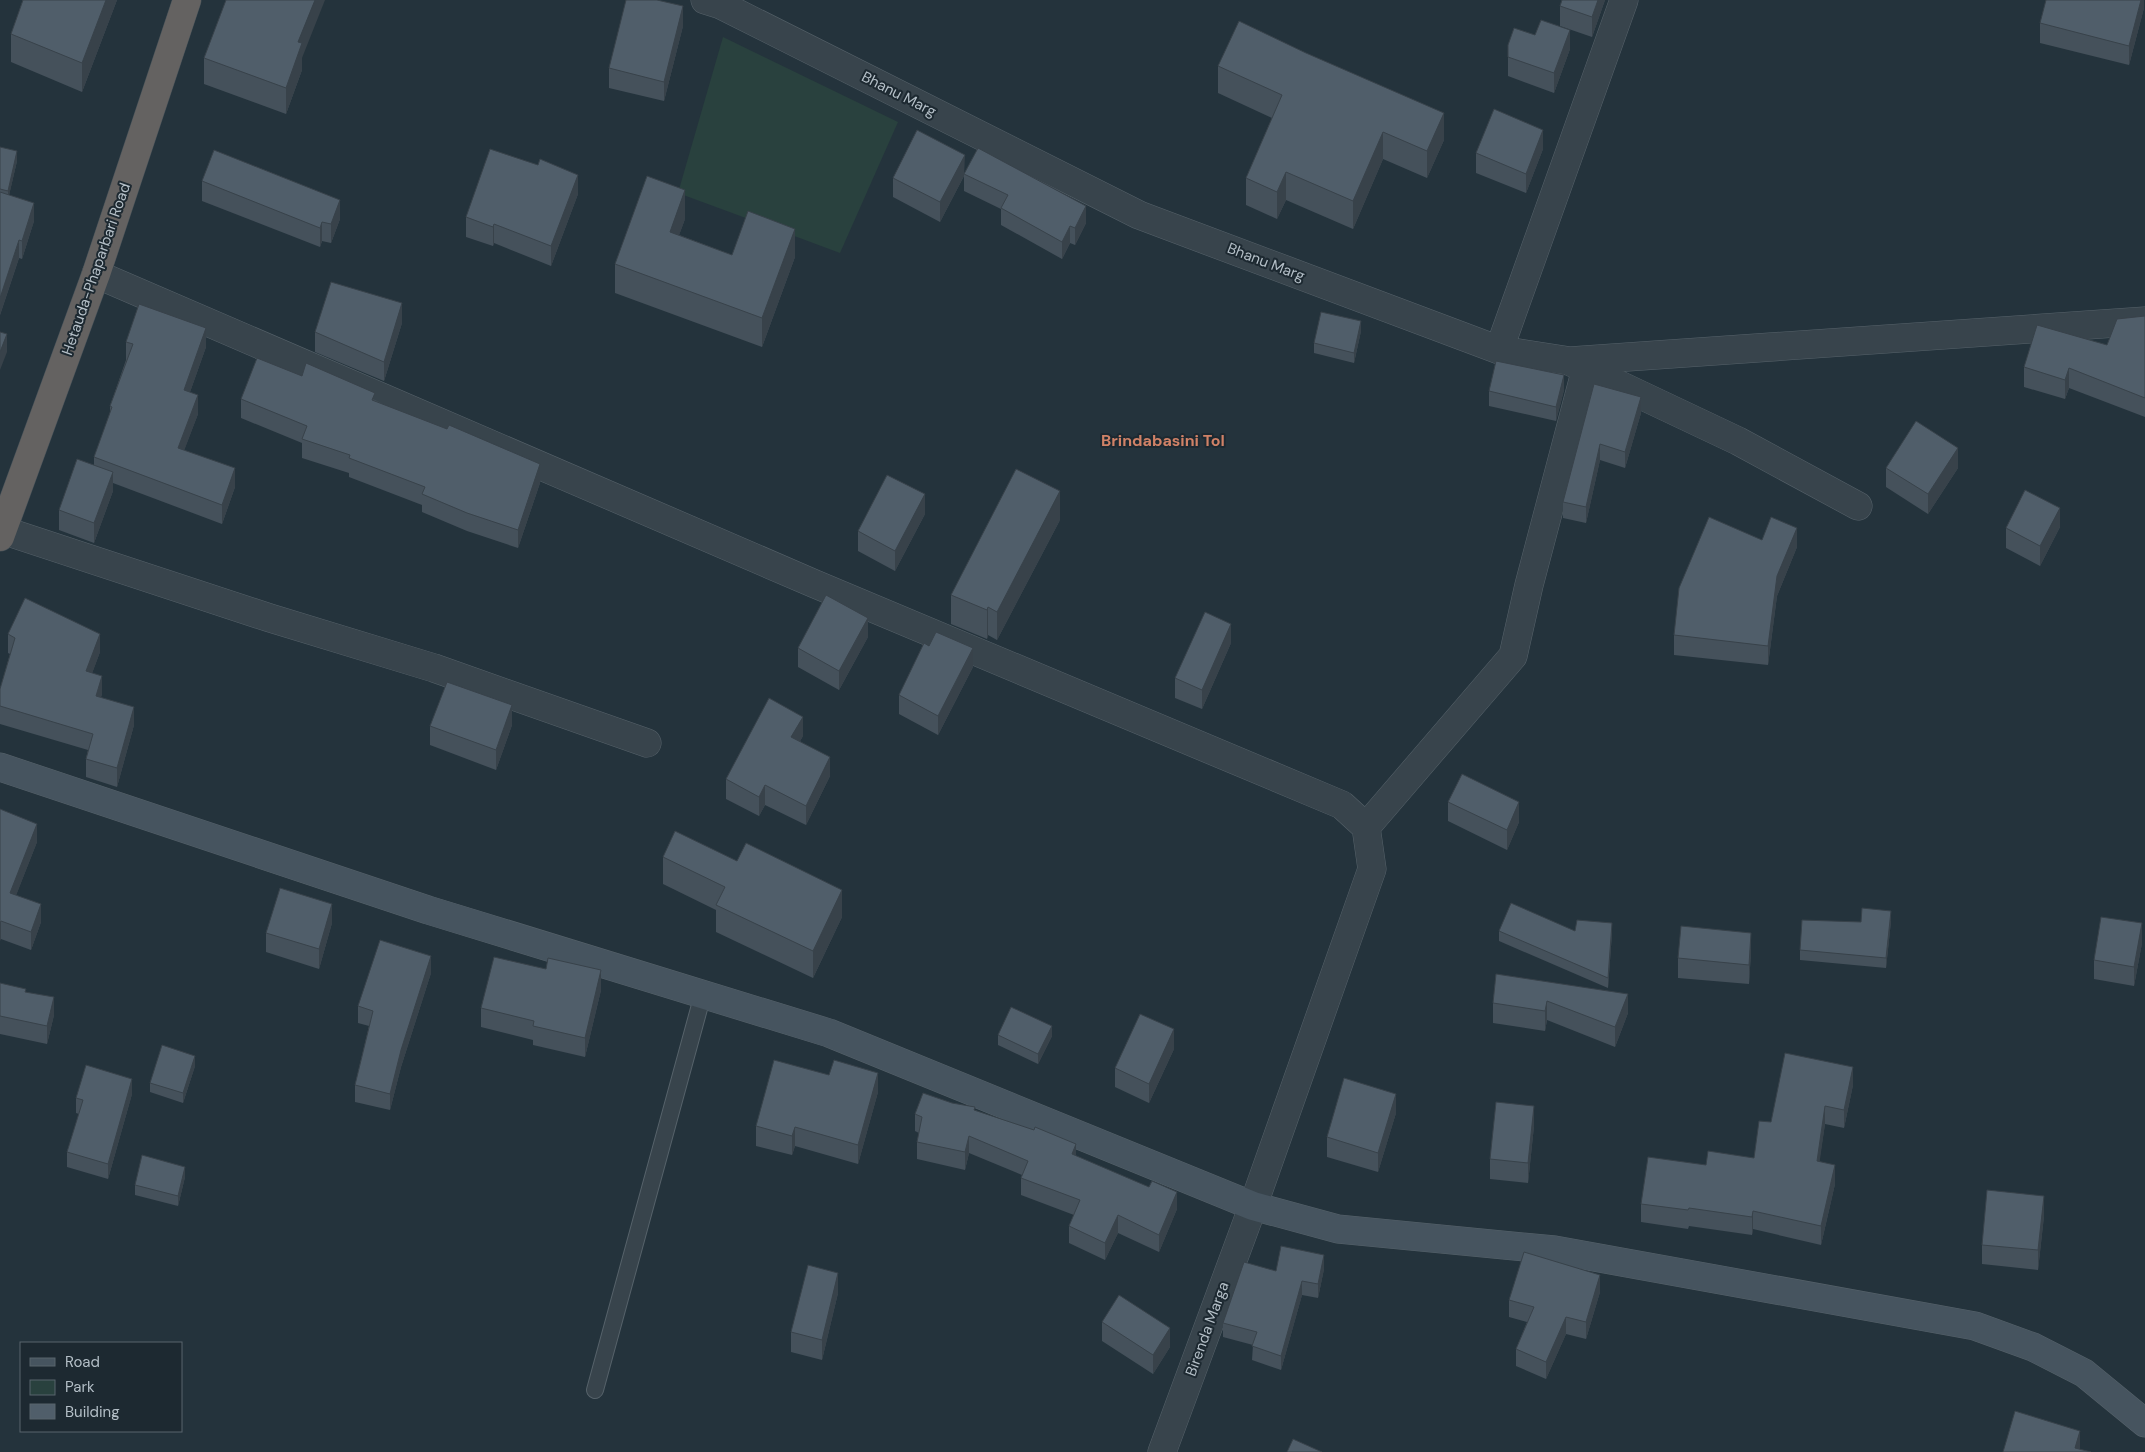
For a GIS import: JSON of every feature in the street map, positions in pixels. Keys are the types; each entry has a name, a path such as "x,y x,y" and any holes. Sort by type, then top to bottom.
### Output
{"highway":[{"name":"Hetauda-Phaparbari Road","path":"1,533 96,274 188,0"}],"main road":[{"path":"0,768 428,910 829,1033 1253,1206 1338,1229 1555,1250 1975,1326 2033,1347 2084,1373 2145,1423"}],"street":[{"name":"Bhanu Marg","path":"705,0 721,5 1140,215 1499,350 1578,365"},
{"path":"1499,350 1624,0"},
{"path":"96,274 814,584 1342,805 1366,827 1513,656 1578,365"},
{"path":"1578,365 2145,321"},
{"path":"1578,365 1738,441 1858,506"},
{"path":"1,533 434,668 646,743"},
{"name":"Birenda Marga","path":"1162,1452 1253,1206 1372,869 1366,827"}],"lane":[{"path":"595,1390 703,994"}],"green space":[{"path":"723,37 898,122 840,253 678,193"}],"building":[{"path":"23,0 106,0 82,63 11,34"},
{"path":"226,0 315,0 298,42 302,43 286,88 204,58"},
{"path":"626,0 657,0 683,6 664,82 609,68"},
{"path":"1562,0 1598,0 1592,17 1560,6"},
{"path":"2046,0 2141,0 2129,46 2040,23"},
{"path":"1541,20 1570,30 1554,73 1508,57 1508,45 1514,28 1535,35"},
{"path":"1239,21 1306,53 1444,113 1427,151 1383,132 1353,201 1286,172 1277,192 1246,178 1282,95 1218,66"},
{"path":"1494,109 1543,130 1526,174 1476,153"},
{"path":"917,130 965,155 940,202 893,178"},
{"path":"0,147 17,151 8,191 0,189"},
{"path":"978,148 1086,206 1075,228 1070,226 1062,242 1001,208 1008,195 964,174"},
{"path":"490,149 538,165 540,159 578,175 551,246 494,224 493,227 466,217"},
{"path":"214,150 340,200 331,224 322,222 320,228 202,181"},
{"path":"647,176 685,190 670,232 732,255 748,211 795,229 762,318 615,264"},
{"path":"0,192 34,203 22,241 19,240 0,298"},
{"path":"331,282 402,303 384,362 315,332"},
{"path":"139,304 206,328 184,390 198,395 178,448 235,468 222,505 94,457 112,407 110,406 133,344 126,342"},
{"path":"1321,312 1361,321 1354,353 1314,343"},
{"path":"2145,316 2145,398 2069,368 2065,380 2024,367 2037,325 2107,345 2117,319"},
{"path":"0,332 7,334 0,352"},
{"path":"257,358 302,376 306,363 375,393 372,400 447,429 449,425 540,464 518,530 467,513 422,494 425,487 349,458 350,455 302,439 307,426 241,399"},
{"path":"1496,361 1564,375 1556,407 1489,391"},
{"path":"1594,384 1641,397 1625,452 1600,444 1586,507 1563,502"},
{"path":"1916,421 1958,448 1928,494 1886,468"},
{"path":"77,459 113,472 94,523 59,510"},
{"path":"1016,469 1060,491 997,612 988,607 987,610 951,595"},
{"path":"887,475 925,494 895,551 858,531"},
{"path":"2025,490 2060,508 2040,546 2006,528"},
{"path":"1709,517 1762,540 1771,517 1797,528 1777,576 1768,646 1674,635 1679,588"},
{"path":"826,595 868,618 839,671 798,648"},
{"path":"25,598 100,634 86,671 102,676 96,696 134,707 117,768 86,759 93,734 0,706 0,689 15,638 8,634"},
{"path":"1205,612 1231,624 1202,690 1175,678"},
{"path":"936,632 973,648 938,716 899,695 924,643 929,646"},
{"path":"447,682 512,705 496,750 430,726"},
{"path":"769,698 803,717 791,737 830,757 806,806 765,785 759,797 726,779"},
{"path":"1462,774 1519,802 1507,830 1448,802"},
{"path":"0,809 37,824 10,893 41,904 31,932 1,921 0,923"},
{"path":"675,831 737,861 746,843 842,890 813,951 716,905 725,887 663,857"},
{"path":"280,888 332,904 319,949 266,933"},
{"path":"1511,903 1575,931 1577,920 1612,923 1608,978 1499,931"},
{"path":"1862,908 1891,911 1886,958 1800,950 1802,920 1861,922"},
{"path":"2101,917 2142,923 2134,967 2094,960"},
{"path":"1681,926 1751,933 1749,965 1678,958"},
{"path":"380,940 431,956 401,1050 390,1094 355,1085 373,1011 358,1006"},
{"path":"494,957 546,969 548,958 601,970 585,1038 533,1026 534,1021 481,1008"},
{"path":"1496,974 1628,994 1615,1027 1547,1001 1545,1011 1493,1003"},
{"path":"0,983 26,989 25,992 54,997 47,1026 0,1016"},
{"path":"1011,1007 1052,1026 1038,1054 998,1035"},
{"path":"1140,1014 1174,1029 1149,1084 1115,1068"},
{"path":"162,1045 195,1056 183,1093 150,1083"},
{"path":"1785,1053 1853,1067 1844,1110 1825,1106 1817,1161 1835,1165 1821,1226 1753,1211 1752,1217 1689,1208 1688,1210 1641,1204 1648,1157 1706,1165 1708,1151 1754,1158 1759,1121 1771,1122"},
{"path":"774,1060 829,1075 834,1060 878,1073 858,1145 795,1127 792,1136 756,1126"},
{"path":"86,1065 132,1079 108,1164 67,1152 83,1100 76,1098"},
{"path":"1344,1078 1396,1094 1378,1153 1327,1137"},
{"path":"923,1093 952,1103 975,1107 974,1110 1034,1130 1035,1127 1076,1144 1072,1154 1149,1187 1152,1181 1177,1192 1159,1235 1118,1215 1105,1243 1069,1226 1080,1200 1021,1178 1028,1161 969,1136 965,1152 917,1142 922,1117 915,1114"},
{"path":"1496,1102 1534,1106 1528,1163 1490,1159"},
{"path":"142,1155 185,1167 178,1196 135,1185"},
{"path":"1987,1190 2044,1196 2038,1250 1982,1245"},
{"path":"1281,1246 1324,1255 1318,1284 1302,1281 1281,1356 1252,1346 1257,1332 1223,1323 1244,1262 1276,1271"},
{"path":"1524,1252 1600,1275 1586,1322 1566,1317 1546,1362 1516,1349 1534,1307 1509,1300"},
{"path":"808,1265 838,1273 822,1340 791,1332"},
{"path":"1119,1295 1170,1328 1153,1355 1102,1322"},
{"path":"2015,1411 2080,1431 2075,1448 2091,1452 2003,1452"},
{"path":"1293,1439 1322,1452 1287,1452"}],"district":[{"name":"Brindabasini Tol","path":"1163,440"}]}
